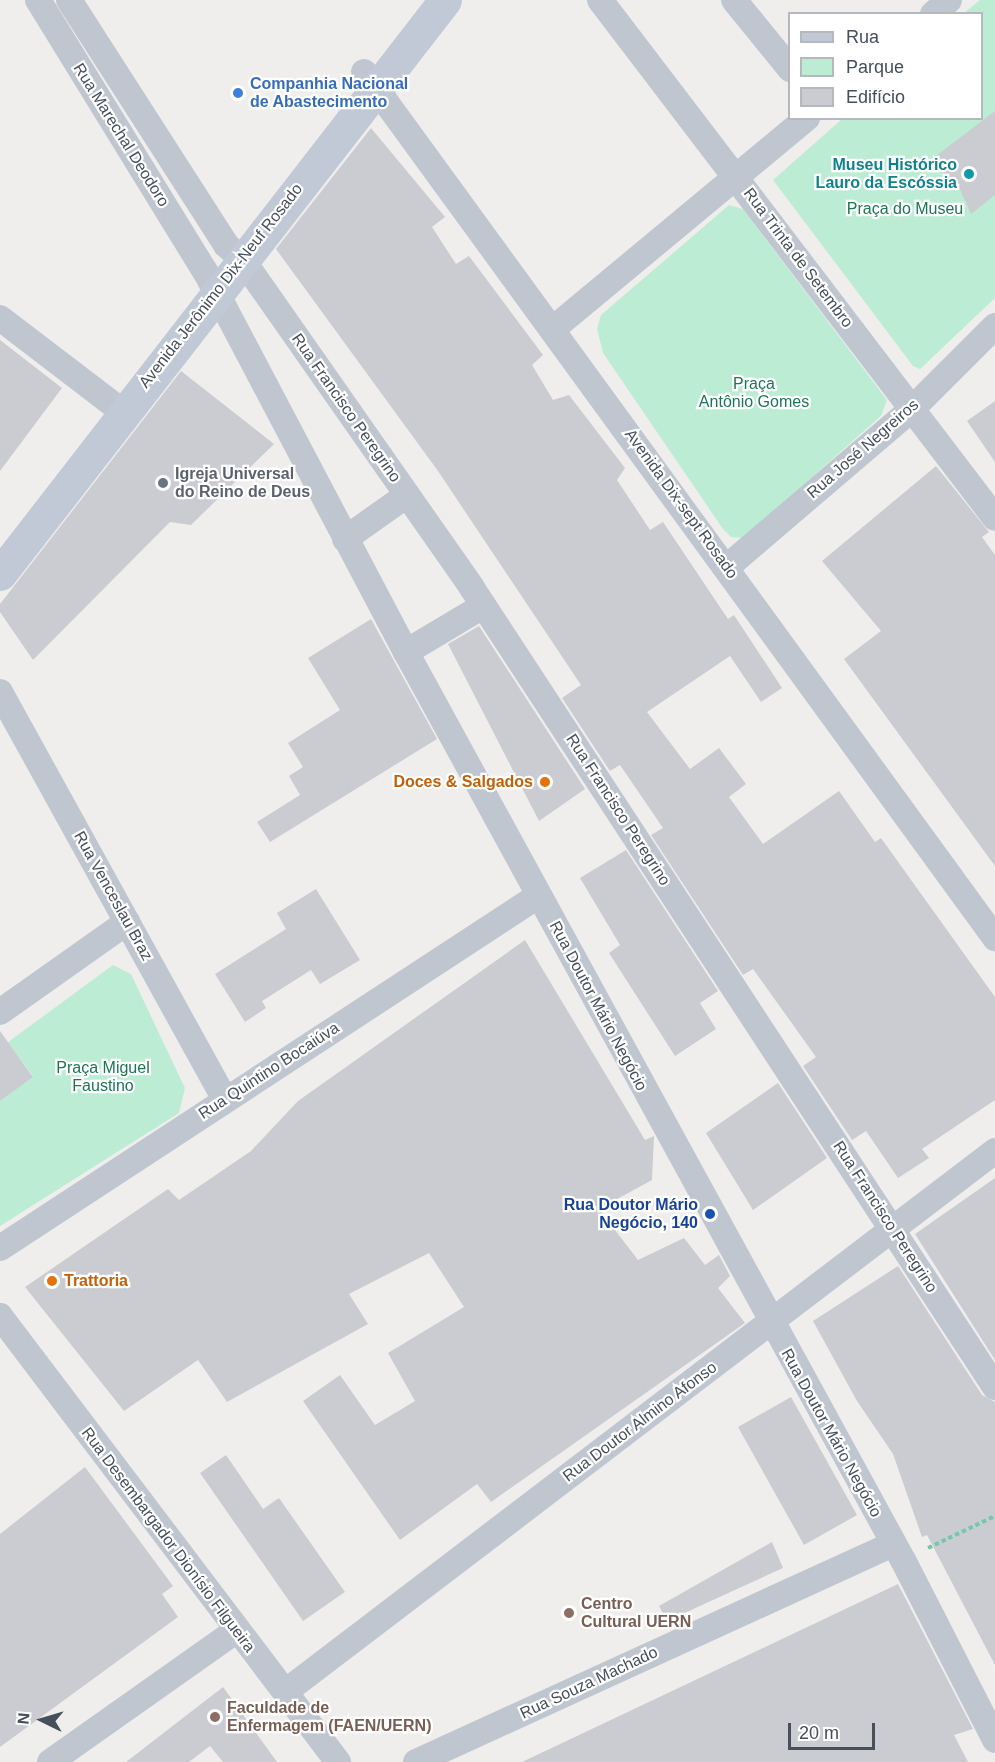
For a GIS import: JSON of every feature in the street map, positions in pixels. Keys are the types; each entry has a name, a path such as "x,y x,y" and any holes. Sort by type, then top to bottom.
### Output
{"main road":[{"name":"Avenida Jerônimo Dix-Neuf Rosado","path":"370,79 420,0"},
{"name":"Avenida Jerônimo Dix-Neuf Rosado","path":"0,574 115,406 209,284 370,79 445,0"},
{"name":"Avenida Jerônimo Dix-Neuf Rosado","path":"0,539 115,406"}],"street":[{"name":"Rua Marechal Deodoro","path":"38,0 209,284"},
{"name":"Rua Marechal Deodoro","path":"69,0 234,252"},
{"name":"Rua Trinta de Setembro","path":"600,0 995,518"},
{"path":"734,0 788,68"},
{"path":"935,12 950,0"},
{"name":"Avenida Dix-sept Rosado","path":"370,79 554,328 995,938"},
{"path":"554,328 805,120"},
{"name":"Rua Francisco Peregrino","path":"234,252 483,606 995,1387"},
{"name":"Rua Doutor Mário Negócio","path":"209,284 769,1323 898,1552 995,1740"},
{"path":"0,318 115,406"},
{"name":"Rua José Negreiros","path":"727,567 913,408 995,326"},
{"path":"345,539 407,495"},
{"path":"406,652 483,606"},
{"name":"Rua Venceslau Braz","path":"0,692 225,1100"},
{"name":"Rua Quintino Bocaiúva","path":"0,1248 538,896"},
{"path":"0,1012 127,922"},
{"name":"Rua Doutor Almino Afonso","path":"285,1692 995,1151"},
{"name":"Rua Desembargador Dionísio Filgueira","path":"0,1316 338,1762"},
{"name":"Rua Souza Machado","path":"416,1762 898,1552"},
{"path":"50,1762 237,1630"}],"path":[{"path":"898,1552 995,1516"}],"green space":[{"name":"Praça do Museu","path":"980,0 995,0 995,298 920,369 913,366 773,180 841,120 983,120 983,12 965,12"},
{"name":"Praça Antônio Gomes","path":"729,205 743,209 887,400 881,416 743,538 731,537 723,529 603,353 597,329 601,315"},
{"name":"Praça Miguel Faustino","path":"113,965 131,974 185,1088 179,1113 0,1226 0,1101 33,1076 10,1045 0,1048"}],"building":[{"name":"Museu Histórico Lauro da Escóssia","path":"995,111 995,195 971,214 958,185 928,162"},
{"path":"371,128 445,217 432,227 456,264 469,256 543,355 532,365 553,400 569,395 625,468 617,480 650,530 663,522 728,619 734,615 782,688 761,702 730,656 647,712 690,769 719,748 746,784 729,797 763,844 839,791 875,842 881,838 995,997 995,1100 922,1149 929,1158 898,1178 866,1131 852,1140 803,1066 816,1057 753,969 743,975 651,835 663,828 620,765 610,771 562,698 581,685 438,471 276,249"},
{"path":"0,340 62,388 0,471"},
{"name":"Igreja Universal do Reino de Deus","path":"181,371 274,444 191,525 170,522 33,660 0,612 0,604"},
{"path":"995,401 995,462 967,421"},
{"path":"936,466 989,532 982,537 995,555 995,866 844,659 881,631 822,561"},
{"path":"371,619 437,739 270,842 257,822 300,795 289,776 303,767 288,743 340,710 308,658"},
{"path":"479,626 585,789 539,821 448,644"},
{"path":"626,850 718,991 700,1003 716,1029 675,1056 609,953 620,945 580,878"},
{"path":"316,889 360,960 320,984 311,970 262,1001 266,1008 245,1022 215,974 286,929 277,913"},
{"path":"525,940 645,1140 654,1136 652,1180 599,1209 638,1260 684,1238 705,1265 719,1255 730,1276 718,1288 745,1323 491,1502 477,1484 400,1540 303,1401 340,1375 375,1425 415,1401 388,1353 464,1307 429,1253 349,1294 368,1324 227,1402 198,1360 124,1411 25,1287 168,1189 179,1200 251,1151 298,1101"},
{"path":"0,1031 33,1077 0,1101"},
{"path":"778,1083 827,1158 753,1210 706,1133"},
{"path":"995,1178 995,1360 915,1234"},
{"path":"898,1266 982,1395 995,1402 995,1665 927,1535 922,1537 893,1454 857,1401 813,1321"},
{"path":"791,1397 857,1515 804,1545 738,1427"},
{"path":"226,1455 263,1509 279,1498 345,1592 303,1621 200,1473"},
{"path":"85,1467 173,1586 162,1594 178,1617 0,1747 0,1534"},
{"path":"772,1542 783,1568 667,1621 659,1606"},
{"path":"898,1584 973,1729 954,1735 968,1762 522,1762"},
{"name":"Faculdade de Enfermagem (FAEN/UERN)","path":"223,1687 277,1762 223,1762 210,1746 189,1762 126,1762"}],"place":[{"name":"Companhia Nacional de Abastecimento","path":"238,93"},
{"name":"Museu Histórico Lauro da Escóssia","path":"969,174"},
{"name":"Igreja Universal do Reino de Deus","path":"163,483"},
{"name":"Doces & Salgados","path":"545,782"},
{"name":"Rua Doutor Mário Negócio, 140","path":"710,1214"},
{"name":"Trattoria","path":"52,1281"},
{"name":"Centro Cultural UERN","path":"569,1613"},
{"name":"Faculdade de Enfermagem (FAEN/UERN)","path":"215,1717"}]}
